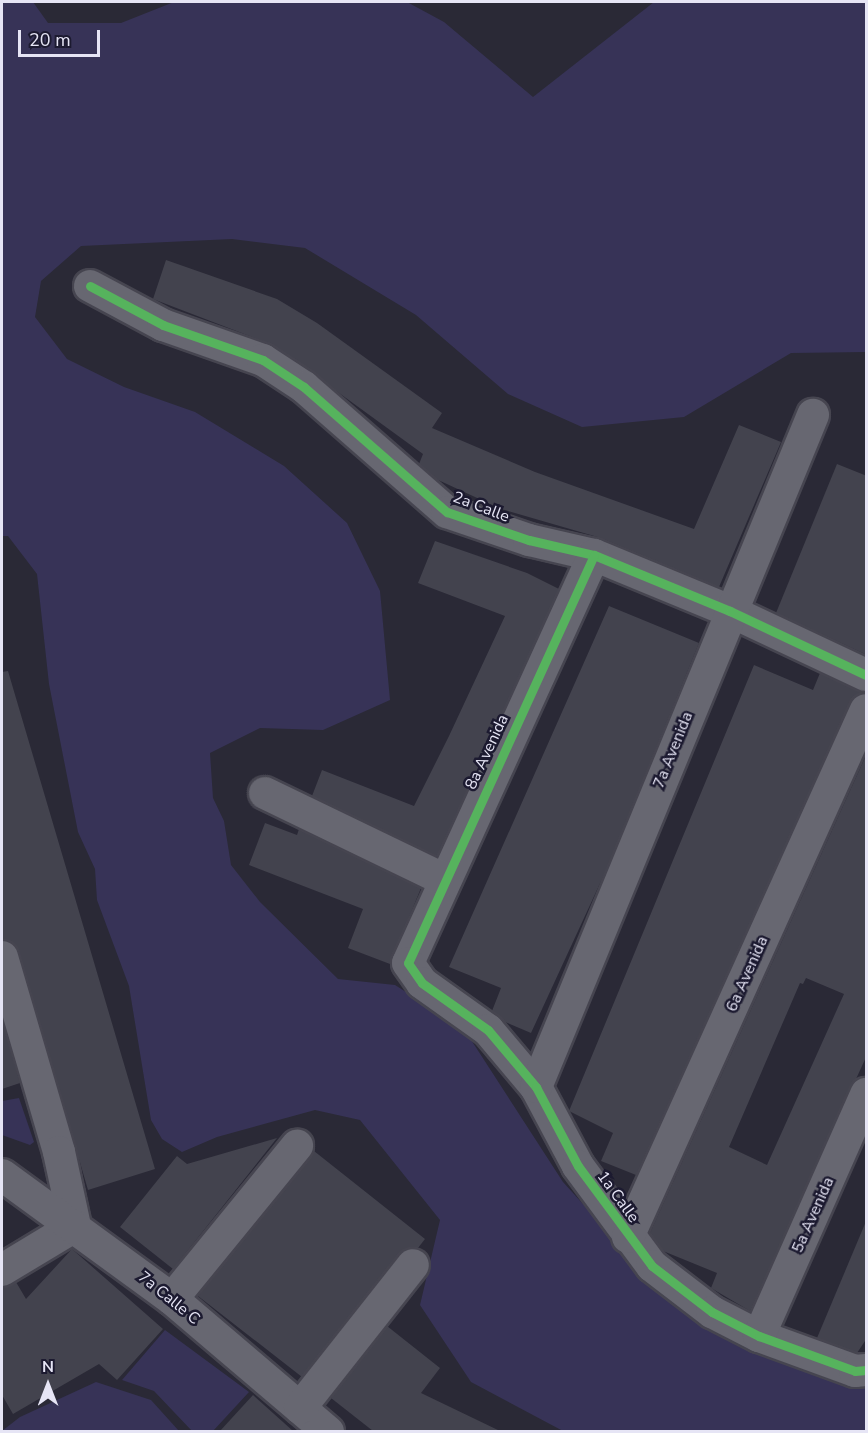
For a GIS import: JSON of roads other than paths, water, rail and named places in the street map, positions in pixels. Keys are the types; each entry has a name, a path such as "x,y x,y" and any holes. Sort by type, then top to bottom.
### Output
{"street":[{"name":"2a Calle","path":"90,286 163,325 263,360 304,387 447,512 507,533 594,555 730,611 867,675"},
{"name":"7a Avenida","path":"536,1087 730,611 813,415"},
{"name":"8a Avenida","path":"408,963 594,555"},
{"name":"6a Avenida","path":"628,1237 867,710"},
{"path":"266,794 445,880"},
{"path":"2,957 59,1152 75,1226 2,1270"},
{"name":"1a Calle","path":"408,963 422,983 488,1030 536,1087 578,1166 628,1237 652,1266 712,1312 759,1335 855,1371 867,1370"},
{"name":"5a Avenida","path":"759,1335 867,1094"},
{"path":"172,1299 297,1146"},
{"name":"7a Calle C","path":"2,1175 75,1226 172,1299 328,1431"},
{"path":"300,1408 413,1265"}]}
